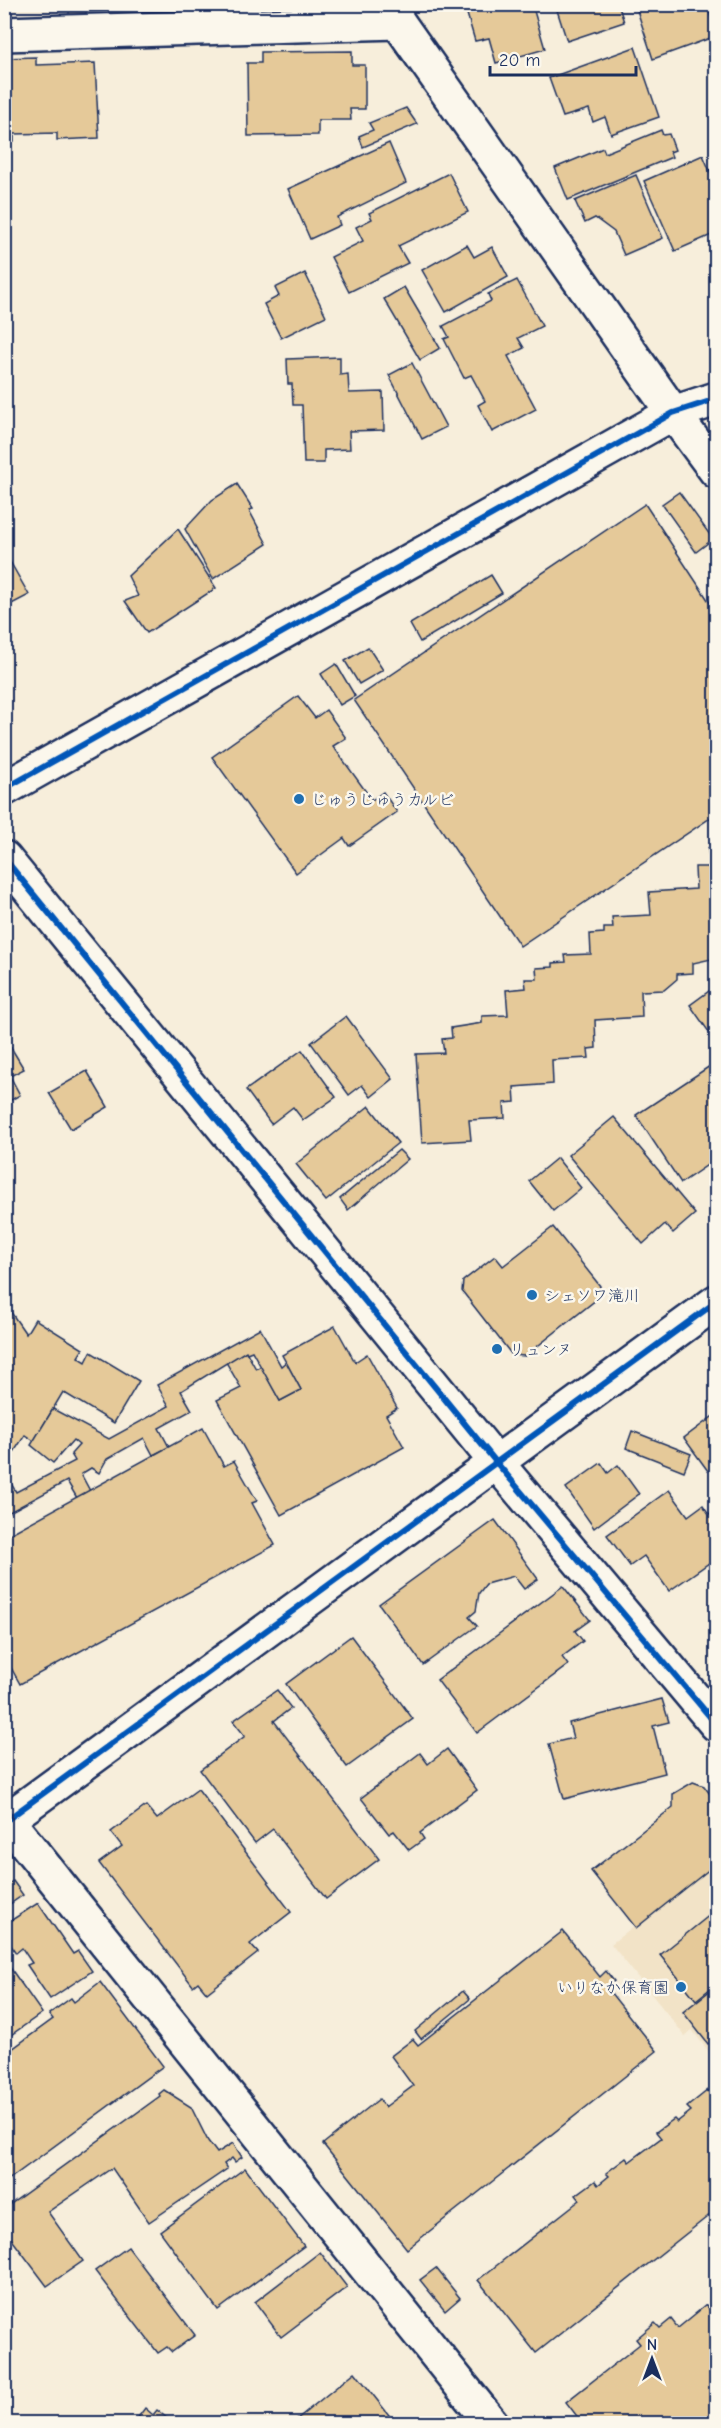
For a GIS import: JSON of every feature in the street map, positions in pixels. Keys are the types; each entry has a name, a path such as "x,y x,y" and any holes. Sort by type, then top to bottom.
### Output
{"street":[{"path":"4,34 394,13 673,413 717,471"},
{"path":"4,789 673,413 717,399"},
{"path":"4,858 496,1461 717,1724"},
{"path":"492,2424 6,1821 496,1461 717,1302"}],"shaded area":[{"name":"いりなか保育園","path":"716,1861 716,2061 692,2030 685,2036 611,1944"}],"building":[{"path":"69,4 86,4 86,13 69,14"},
{"path":"474,4 532,4 545,49 496,63 489,38 475,41 465,7"},
{"path":"555,4 618,4 624,22 567,41"},
{"path":"635,4 707,4 716,36 653,59"},
{"path":"635,47 659,117 611,134 605,117 593,122 589,109 563,117 549,78"},
{"path":"352,51 352,65 365,65 365,109 350,109 351,120 318,120 318,135 248,136 247,63 261,63 261,52"},
{"path":"36,57 36,65 95,63 99,138 57,140 57,133 14,134 14,142 4,142 4,58"},
{"path":"406,108 417,124 363,147 359,136 373,130 369,123"},
{"path":"661,130 663,135 669,134 675,150 670,152 672,157 568,200 555,168 603,148 605,153"},
{"path":"389,143 406,183 337,217 340,225 310,239 288,189"},
{"path":"703,155 716,185 716,233 675,251 644,181"},
{"path":"449,173 468,212 398,246 408,263 349,292 331,257 363,241 356,227 372,219 369,213"},
{"path":"636,175 663,238 624,255 614,232 595,218 585,223 575,201"},
{"path":"467,245 474,257 492,247 508,277 446,312 422,270"},
{"path":"305,273 326,316 281,338 264,304 279,296 275,288"},
{"path":"517,280 542,326 518,338 524,348 508,356 536,409 492,432 478,405 485,401 471,375 464,378 444,339 449,337 443,326 491,301 488,294"},
{"path":"404,287 440,348 420,360 384,299"},
{"path":"340,357 340,375 348,374 349,393 383,392 384,430 349,431 350,449 324,450 324,463 304,463 302,405 293,405 292,384 288,384 287,359"},
{"path":"412,363 446,427 422,439 389,375"},
{"path":"237,484 253,509 249,510 267,544 213,579 185,529 212,500"},
{"path":"679,492 713,539 696,552 662,504"},
{"path":"645,504 716,612 716,814 520,946 354,700"},
{"path":"178,529 216,588 147,633 125,601 138,596 128,576"},
{"path":"4,551 29,595 4,608"},
{"path":"491,575 502,593 420,642 410,624"},
{"path":"368,647 383,670 359,684 345,661"},
{"path":"336,664 355,696 340,705 321,674"},
{"path":"298,696 315,718 326,710 346,738 333,746 372,800 383,792 397,812 349,846 344,838 296,873 212,757"},
{"path":"716,847 716,958 693,963 693,973 677,974 677,979 664,990 641,991 642,1017 595,1020 596,1048 588,1049 589,1058 552,1060 553,1084 514,1087 515,1102 504,1103 505,1118 469,1120 471,1140 422,1143 416,1054 444,1053 442,1039 452,1038 451,1028 482,1023 482,1016 508,1015 506,990 526,988 525,979 537,979 536,968 553,967 553,963 566,962 565,955 591,954 590,934 604,933 604,928 613,928 612,917 651,915 649,892 696,889 695,867 710,867 708,848"},
{"path":"716,986 716,1042 690,1005"},
{"path":"346,1016 393,1079 371,1097 362,1085 349,1095 311,1043"},
{"path":"4,1036 24,1069 10,1076 20,1095 4,1104"},
{"path":"302,1050 336,1097 303,1120 293,1107 271,1124 246,1090"},
{"path":"716,1062 716,1159 681,1183 636,1115"},
{"path":"87,1071 108,1107 71,1129 49,1093"},
{"path":"369,1106 398,1143 326,1201 296,1164"},
{"path":"614,1117 695,1214 673,1233 665,1224 643,1244 568,1155"},
{"path":"399,1150 408,1159 348,1210 340,1199"},
{"path":"557,1158 581,1188 553,1211 529,1181"},
{"name":"シェソワ滝川","path":"553,1227 600,1286 597,1299 525,1356 512,1355 462,1291 463,1281 495,1256 503,1266"},
{"path":"8,1308 26,1334 35,1319 83,1349 78,1357 86,1362 91,1352 139,1381 114,1423 63,1392 34,1441 25,1435 14,1452 4,1446 4,1310"},
{"path":"335,1326 355,1362 367,1354 397,1408 386,1415 404,1447 281,1515 217,1400 241,1388 226,1362 246,1351 256,1369 261,1366 280,1401 301,1390 282,1355"},
{"path":"260,1328 281,1366 286,1362 301,1390 280,1401 252,1351 247,1353 246,1351 181,1391 192,1410 159,1428 169,1447 153,1455 144,1438 107,1459 99,1473 91,1468 81,1474 90,1491 77,1498 67,1481 4,1515 4,1483 9,1480 16,1492 75,1461 71,1454 79,1445 73,1440 53,1463 31,1445 53,1409 109,1439 169,1406 157,1385"},
{"path":"716,1414 716,1467 708,1471 684,1438"},
{"path":"203,1428 224,1466 234,1461 257,1501 252,1503 275,1545 20,1684 4,1655 4,1537"},
{"path":"632,1431 691,1454 684,1471 626,1448"},
{"path":"601,1463 608,1473 618,1465 639,1494 594,1528 566,1488"},
{"path":"669,1490 688,1516 703,1505 709,1514 715,1510 716,1558 669,1591 644,1556 630,1566 607,1535"},
{"path":"495,1520 538,1579 524,1589 514,1576 486,1584 479,1593 476,1611 469,1617 477,1626 423,1665 379,1604"},
{"path":"563,1586 590,1620 575,1631 583,1641 562,1657 568,1665 477,1733 437,1680"},
{"path":"351,1636 413,1719 347,1767 286,1684"},
{"path":"277,1690 291,1708 274,1721 379,1859 326,1899 273,1829 255,1843 200,1770 245,1736 233,1721"},
{"path":"662,1699 669,1722 653,1726 665,1773 564,1799 549,1744 573,1738 569,1723"},
{"path":"447,1749 477,1790 420,1833 424,1839 409,1850 394,1831 389,1834 361,1798 420,1753 428,1764"},
{"path":"693,1782 704,1786 716,1802 716,1864 636,1928 591,1871 673,1807 673,1794"},
{"path":"198,1789 291,1912 250,1944 258,1953 207,1993 198,1982 193,1986 99,1863 122,1846 111,1832 146,1806 157,1819"},
{"path":"13,1881 23,1895 4,1908 4,1887"},
{"path":"38,1903 73,1954 78,1951 92,1971 50,1999 27,1965 32,1963 22,1948 16,1953 4,1935 4,1925"},
{"name":"いりなか保育園","path":"716,1910 716,1984 696,2000 660,1955"},
{"path":"563,1931 600,1977 606,1971 614,1981 606,1987 657,2051 407,2249 323,2144 379,2099 385,2107 413,2086 391,2056 413,2039 418,2045"},
{"path":"4,1959 42,2013 8,2037 4,2033"},
{"path":"100,1982 163,2066 4,2183 4,2055 53,2019 49,2014 71,1998 74,2002"},
{"path":"716,1986 716,2038 708,2044 683,2012"},
{"path":"463,1991 470,1999 421,2039 415,2031"},
{"path":"164,2090 191,2107 208,2141 217,2153 233,2143 242,2157 235,2162 232,2158 224,2164 227,2169 149,2222 112,2168 48,2212 83,2261 47,2286 4,2229 4,2209 160,2096 159,2094"},
{"path":"708,2090 712,2095 716,2091 716,2210 536,2353 478,2280 580,2200 576,2195 595,2181 598,2185 609,2176 606,2173 626,2158 629,2162 661,2138 656,2132 674,2119 677,2122 691,2111 687,2107"},
{"path":"245,2168 304,2246 218,2310 160,2231"},
{"path":"128,2247 195,2335 172,2352 167,2347 158,2353 95,2271"},
{"path":"320,2252 347,2287 281,2337 255,2302"},
{"path":"436,2268 460,2298 445,2311 420,2280"},
{"path":"706,2305 716,2317 716,2424 583,2424 566,2402 640,2344 636,2339 655,2323 660,2328 671,2319 678,2328"},
{"path":"355,2372 396,2424 291,2424"},
{"path":"145,2408 153,2415 157,2410 174,2424 133,2424"}],"cycle path":[{"path":"4,789 673,413 716,399"},
{"path":"4,858 496,1462 716,1724"},
{"path":"4,1822 716,1302"}],"place":[{"name":"じゅうじゅうカルビ","path":"299,799"},
{"name":"シェソワ滝川","path":"532,1295"},
{"name":"リュンヌ","path":"497,1349"},
{"name":"いりなか保育園","path":"681,1987"}]}
